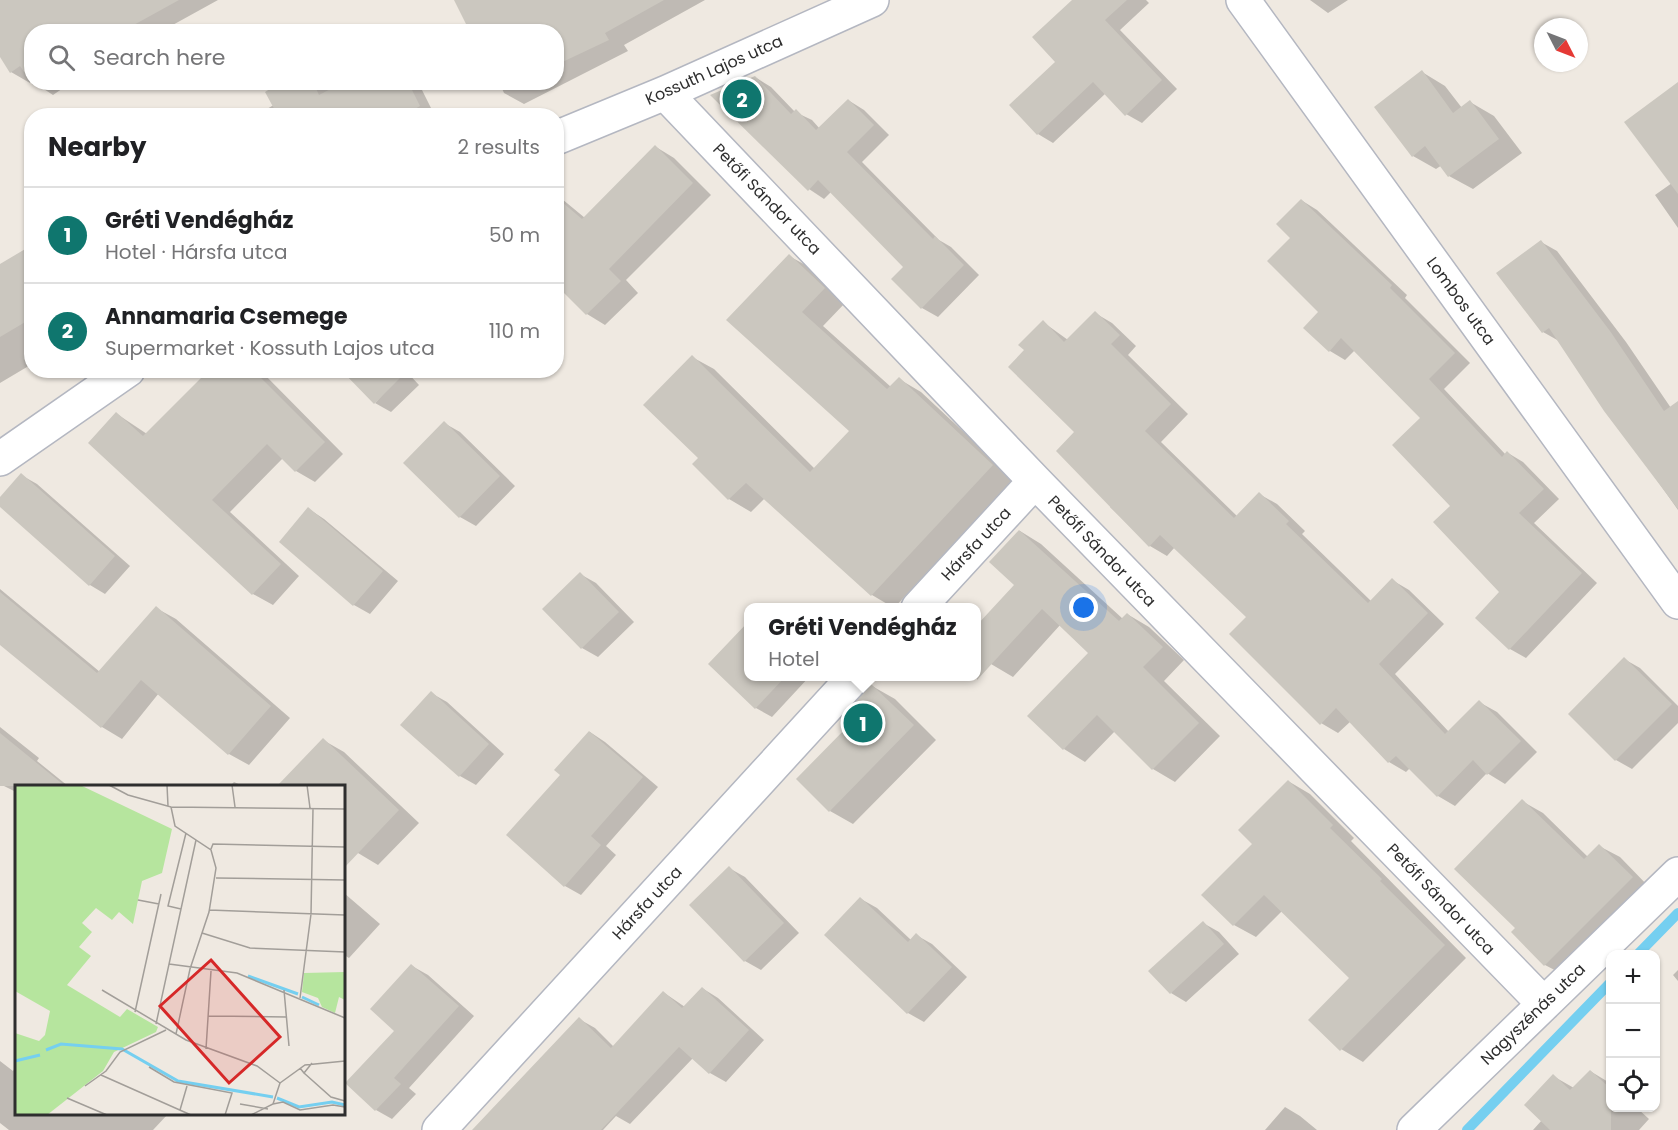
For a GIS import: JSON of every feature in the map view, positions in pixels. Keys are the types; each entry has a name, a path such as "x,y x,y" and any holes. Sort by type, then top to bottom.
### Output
{"street":[{"name":"Kossuth Lajos utca","path":"564,135 665,93 872,0"},
{"name":"Lombos utca","path":"1244,0 1678,602"},
{"name":"Petőfi Sándor utca","path":"665,93 1035,481 1544,1004"},
{"path":"0,459 116,378"},
{"name":"Hársfa utca","path":"923,603 1035,481"},
{"name":"Hársfa utca","path":"439,1130 850,681"},
{"name":"Nagyszénás utca","path":"1414,1130 1678,874"}],"building":[{"path":"0,0 179,0 136,24 24,24 24,72 20,66 10,73 0,57"},
{"path":"454,0 664,0 605,33 609,40 564,61 564,24 466,24"},
{"path":"1072,0 1127,0 1105,20 1162,80 1125,116 1093,82 1037,135 1009,105 1055,62 1032,37"},
{"path":"1422,70 1453,113 1470,100 1499,139 1448,177 1425,146 1412,157 1374,107"},
{"path":"755,76 791,114 796,109 816,130 848,99 874,125 847,152 933,239 935,236 964,265 921,309 891,279 903,267 818,180 808,191 710,95"},
{"path":"1678,82 1678,194 1624,122"},
{"path":"268,90 317,90 319,95 329,90 412,90 420,106 417,108 274,108 265,92"},
{"path":"655,145 693,183 609,269 621,281 586,315 564,293 564,204 582,219"},
{"path":"1301,199 1392,285 1390,288 1455,353 1429,379 1502,457 1507,451 1544,489 1519,513 1582,573 1509,650 1475,618 1499,592 1433,522 1450,506 1392,445 1420,418 1341,338 1329,352 1303,328 1318,312 1267,261 1290,238 1276,224"},
{"path":"1541,240 1610,331 1664,411 1678,401 1678,509 1604,411 1549,328 1542,333 1496,273"},
{"path":"24,250 24,323 0,337 0,264"},
{"path":"789,254 825,288 802,312 887,389 899,377 993,465 871,596 746,483 728,500 692,464 698,458 643,405 692,355 810,472 849,431 726,320"},
{"path":"1095,311 1120,335 1111,344 1171,404 1145,431 1234,518 1259,492 1289,521 1286,524 1368,603 1392,578 1428,613 1379,664 1445,734 1479,700 1521,741 1487,775 1473,760 1437,797 1396,756 1388,763 1336,708 1320,725 1229,634 1246,617 1160,535 1149,547 1056,451 1074,432 1008,367 1024,350 1018,345 1043,320 1064,342"},
{"path":"201,378 261,378 325,442 295,472 267,444 212,500 281,564 252,595 88,443 116,412 143,436"},
{"path":"349,378 400,378 374,404"},
{"path":"444,421 500,476 459,518 403,463"},
{"path":"21,473 115,556 89,586 0,507 0,497"},
{"path":"308,507 383,571 353,606 279,542"},
{"path":"1019,530 1119,621 1127,613 1163,647 1143,667 1199,723 1152,770 1097,715 1063,750 1027,716 1088,653 1042,609 981,676 981,621 1014,585 989,562"},
{"path":"580,572 619,612 581,649 542,609"},
{"path":"0,592 97,673 156,606 271,706 228,755 141,680 101,728 0,645"},
{"path":"744,626 744,681 781,681 755,709 708,664"},
{"path":"1624,657 1672,704 1615,761 1568,714"},
{"path":"871,684 914,725 829,812 796,779 851,723 843,716"},
{"path":"431,691 489,744 459,777 400,725"},
{"path":"589,731 643,777 591,836 601,845 564,887 506,835 560,775 554,770"},
{"path":"0,733 64,785 15,785 0,786"},
{"path":"323,738 399,810 345,867 345,785 278,785"},
{"path":"1288,780 1333,825 1330,828 1382,879 1380,881 1445,945 1340,1051 1308,1020 1349,978 1264,895 1233,926 1201,895 1252,844 1238,830"},
{"path":"1522,799 1584,859 1599,844 1633,877 1544,966 1511,932 1515,928 1454,869"},
{"path":"729,866 784,923 744,962 689,905"},
{"path":"860,897 908,942 916,933 952,967 907,1014 824,935"},
{"path":"1203,921 1224,944 1170,994 1148,971"},
{"path":"411,964 459,1006 394,1078 401,1084 375,1111 345,1083 394,1031 370,1009"},
{"path":"702,987 749,1030 709,1074 679,1047 601,1130 472,1130 579,1017 611,1048 663,991 682,1008"},
{"path":"1590,1070 1606,1084 1606,1112 1611,1112 1611,1130 1550,1130 1524,1105 1553,1074 1570,1090"}],"waterway":[{"path":"1642,950 1678,913"},
{"path":"1467,1130 1606,987"}],"place":[{"name":"Annamaria Csemege","path":"742,99"},
{"name":"Gréti Vendégház","path":"863,723"}]}
